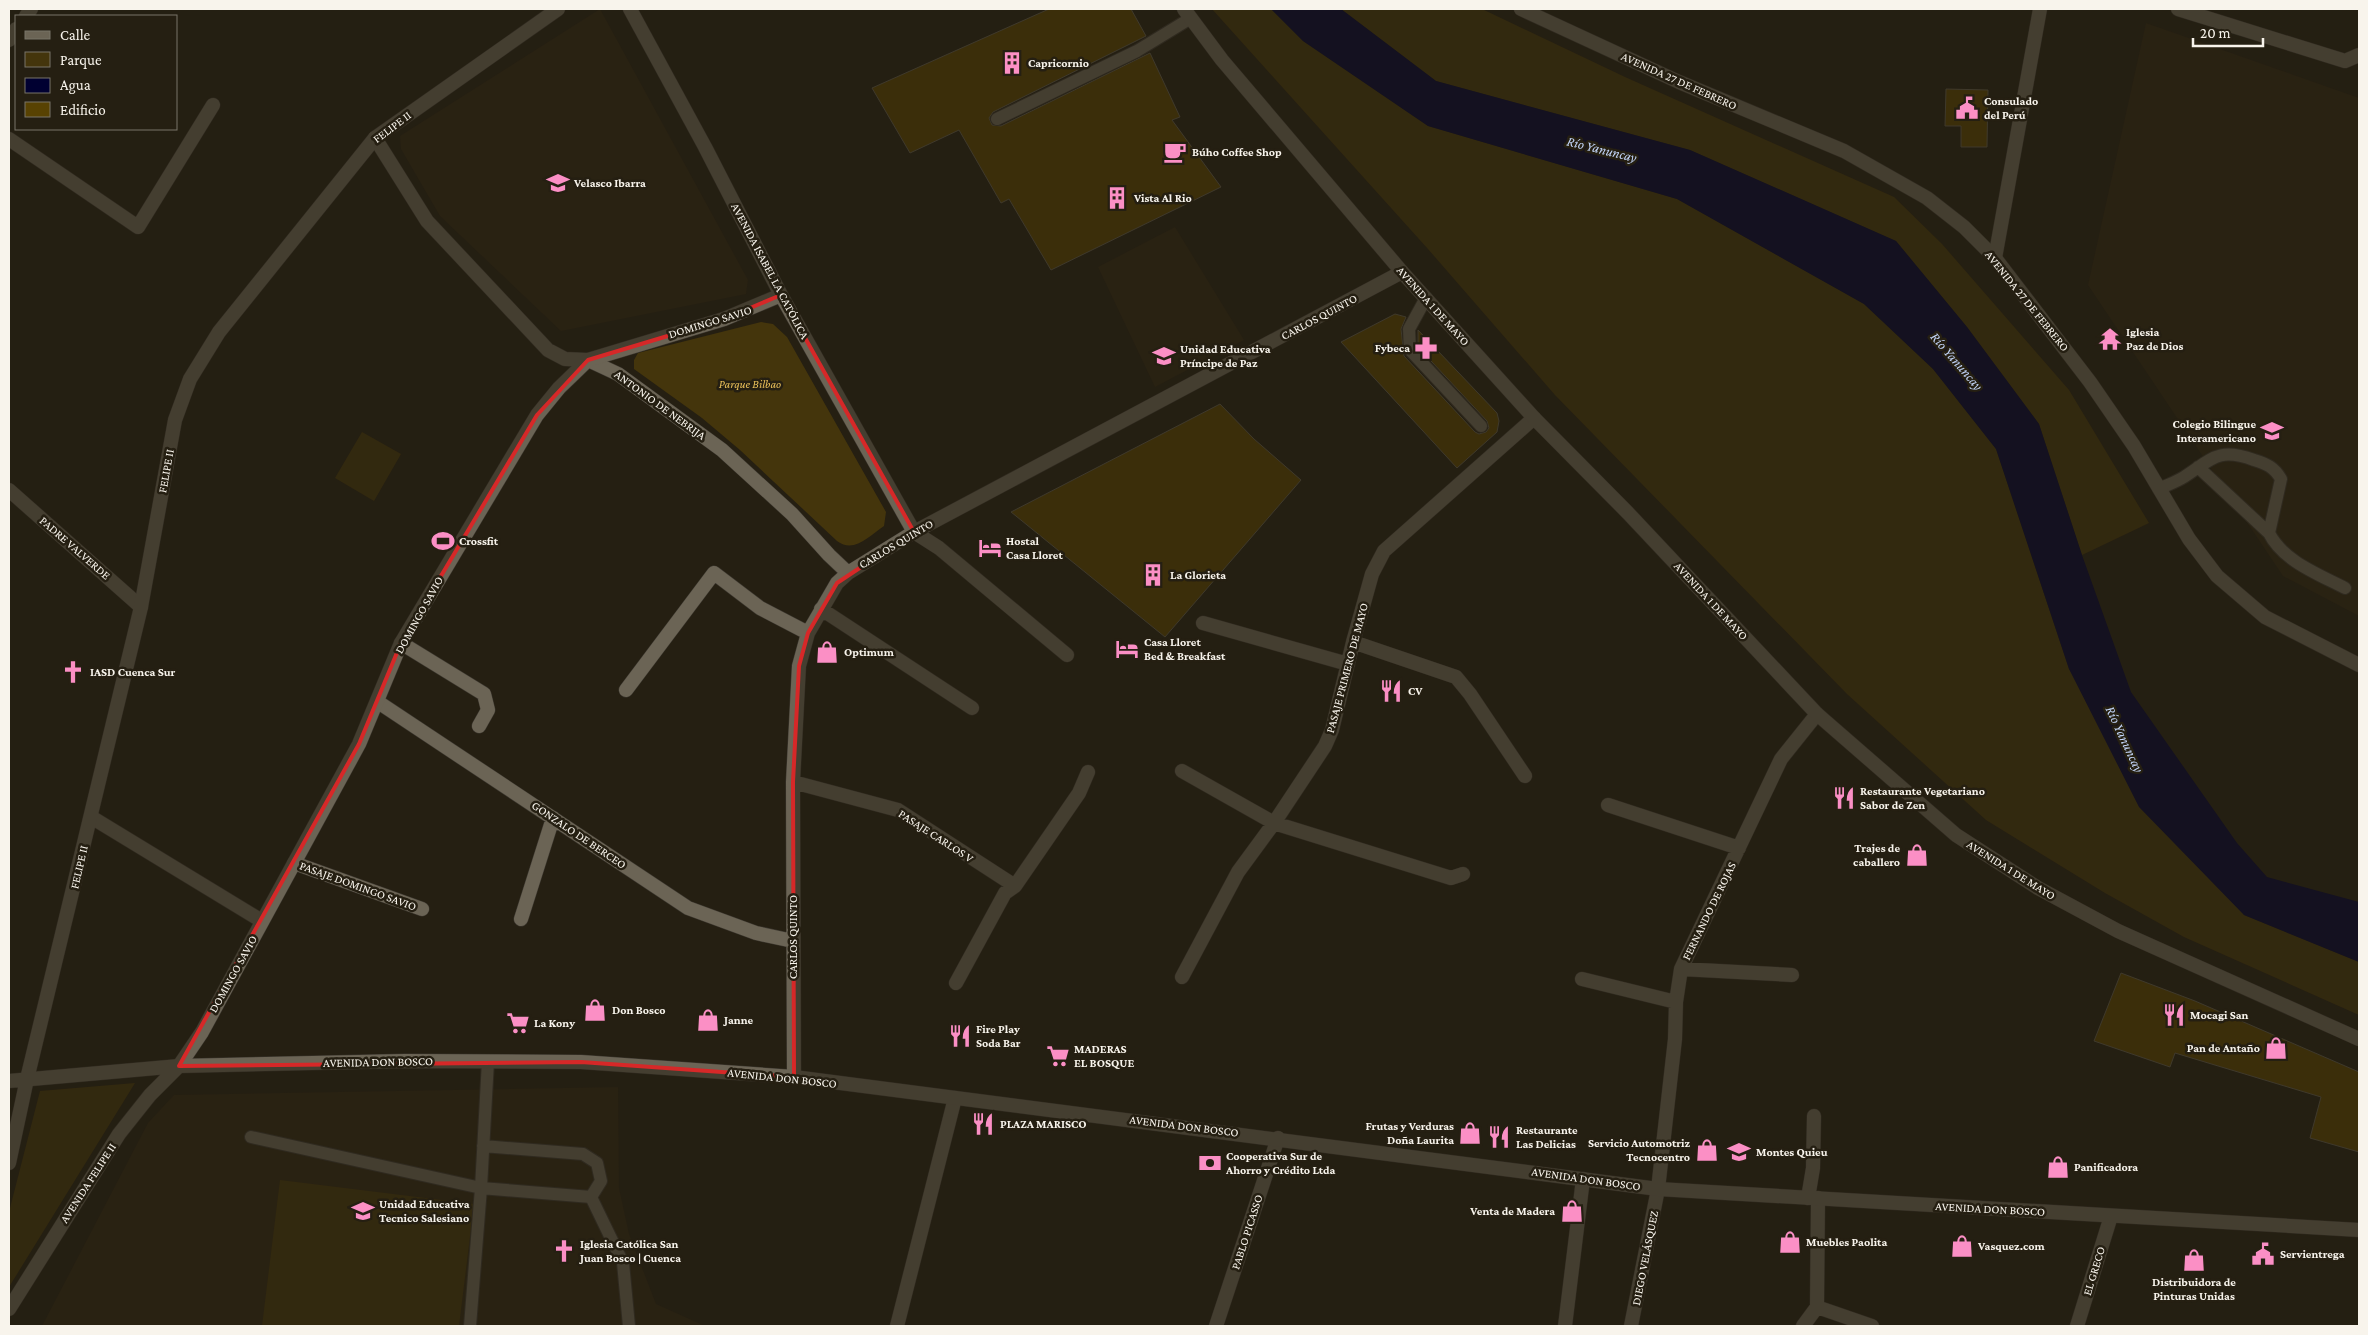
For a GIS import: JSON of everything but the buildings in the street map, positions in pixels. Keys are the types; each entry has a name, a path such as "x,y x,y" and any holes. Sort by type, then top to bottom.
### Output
{"street":[{"name":"FELIPE II","path":"27,1079 142,607 175,420 190,379 219,332 375,138 558,9"},
{"name":"AVENIDA ISABEL LA CATÓLICA","path":"630,9 705,147 781,295 914,532"},
{"name":"AVENIDA 27 DE FEBRERO","path":"1521,9 1687,86 1844,151 1926,198 1964,227 1995,258 2090,382 2134,446 2189,539 2217,576 2265,618 2359,665"},
{"path":"1995,258 2040,9"},
{"path":"2178,9 2345,62 2359,55"},
{"name":"AVENIDA 1 DE MAYO","path":"1188,13 1222,60 1402,272 1534,418 1628,513 1817,714 1956,835 2038,888 2118,931 2359,1039"},
{"path":"9,139 138,227 213,105"},
{"name":"ANTONIO DE NEBRIJA","path":"375,138 427,221 548,350 565,359 588,360 618,374 722,450 792,514 829,555 848,572"},
{"name":"CARLOS QUINTO","path":"794,1077 794,782 799,666 808,633 837,582 848,572 914,532 1402,272"},
{"name":"DOMINGO SAVIO","path":"179,1066 202,1032 359,744 402,643 536,415 558,388 588,360 748,311 781,295"},
{"name":"PASAJE PRIMERO DE MAYO","path":"1182,977 1238,872 1274,824 1325,746 1332,730 1353,642 1372,574 1384,552 1534,418"},
{"name":"PADRE VALVERDE","path":"9,490 142,607"},
{"path":"914,532 939,548 1067,655"},
{"path":"626,690 714,572 760,608 808,633"},
{"path":"821,609 972,708"},
{"path":"1203,623 1348,664"},
{"path":"1353,642 1456,677 1470,694 1525,776"},
{"path":"402,643 484,694 488,710 479,726"},
{"name":"GONZALO DE BERCEO","path":"378,702 688,908 756,933 793,940"},
{"name":"FERNANDO DE ROJAS","path":"1658,1189 1675,1039 1676,1002 1681,969 1782,759 1817,714"},
{"path":"1182,771 1274,824 1451,878 1463,874"},
{"path":"956,983 1005,893 1015,886 1079,793 1088,772"},
{"name":"PASAJE CARLOS V","path":"794,782 898,810 1015,886"},
{"path":"1608,805 1739,848"},
{"path":"91,817 262,921"},
{"path":"521,919 553,818"},
{"name":"PASAJE DOMINGO SAVIO","path":"294,863 422,909"},
{"path":"1681,969 1792,975"},
{"path":"1582,979 1676,1002"},
{"name":"AVENIDA DON BOSCO","path":"9,1081 179,1066 488,1061 581,1062 794,1077 1278,1138 1658,1189 2359,1230"},
{"name":"AVENIDA FELIPE II","path":"9,1309 120,1134 150,1095 179,1066"},
{"path":"9,1164 27,1079"},
{"path":"896,1326 956,1098"},
{"path":"1803,1326 1817,1307 1813,1198 1814,1116"},
{"name":"PABLO PICASSO","path":"1216,1326 1278,1138"},
{"path":"1566,1326 1583,1179"},
{"name":"DIEGO VELÁSQUEZ","path":"1631,1326 1658,1189"},
{"name":"EL GRECO","path":"2077,1326 2111,1216"},
{"path":"1817,1307 1872,1326"}],"lane":[{"path":"997,119 1137,52 1188,13"},
{"path":"1426,298 1409,329 1410,350 1481,426"},
{"path":"2159,488 2182,478 2219,455 2229,454 2271,466 2281,479 2269,533"},
{"path":"2198,467 2269,533 2275,546 2306,568 2345,588"},
{"path":"470,1326 481,1188 488,1061"},
{"path":"251,1137 481,1188 591,1197"},
{"path":"483,1146 583,1154 597,1163 601,1181 591,1197"},
{"path":"591,1197 623,1263 629,1326"}],"highlighted area":[{"path":"781,295 914,532 837,583 808,633 799,666 793,782 794,1077 581,1062 179,1066 359,744 401,643 537,415 588,360 724,319"}],"shaded area":[{"name":"Velasco Ibarra","path":"600,9 748,280 746,294 561,331 440,216 401,149 400,136"},
{"name":"Colegio Bilingue Interamericano","path":"2146,23 2359,98 2359,616 2283,576 2088,285"},
{"path":"1175,227 1244,340 1155,387 1098,267"},
{"name":"Unidad Educativa Tecnico Salesiano","path":"618,1087 619,1188 629,1234 656,1304 705,1326 42,1326 148,1123 174,1095"}],"green space":[{"path":"1212,9 1271,9 1303,41 1428,126 1677,199 1864,304 1933,369 1996,449 2069,669 2244,915 2359,962 2359,1015 2184,937 2105,893 1986,820 1847,694 1555,395 1428,249"},
{"path":"1341,9 1482,9 1625,77 1894,197 1942,244 2069,390 2149,523 2082,555 2039,424 1967,327 1896,241 1690,150 1436,81"},
{"name":"Parque Bilbao","path":"761,322 773,324 787,337 886,512 884,526 867,539 855,545 849,546 837,541 740,450 702,418 634,369 634,360 638,353"},
{"path":"362,432 401,454 374,501 335,478"},
{"path":"135,1083 9,1287 9,1212 40,1091"},
{"path":"280,1180 474,1204 459,1326 262,1326"}],"water":[{"name":"Río Yanuncay","path":"1271,9 1341,9 1436,81 1690,150 1896,241 1967,327 2039,424 2082,555 2131,692 2237,843 2267,877 2359,902 2359,962 2244,915 2139,807 2069,669 1996,449 1933,369 1864,304 1677,199 1428,126 1303,41"}],"place":[{"name":"Capricornio","path":"1012,63"},
{"name":"Consulado del Perú","path":"1967,108"},
{"name":"Búho Coffee Shop","path":"1175,152"},
{"name":"Velasco Ibarra","path":"558,183"},
{"name":"Vista Al Rio","path":"1117,198"},
{"name":"Iglesia Paz de Dios","path":"2110,339"},
{"name":"Fybeca","path":"1426,348"},
{"name":"Unidad Educativa Príncipe de Paz","path":"1164,356"},
{"name":"Colegio Bilingue Interamericano","path":"2272,431"},
{"name":"Crossfit","path":"443,541"},
{"name":"Hostal Casa Lloret","path":"990,548"},
{"name":"La Glorieta","path":"1153,575"},
{"name":"Casa Lloret Bed & Breakfast","path":"1127,649"},
{"name":"Optimum","path":"827,652"},
{"name":"IASD Cuenca Sur","path":"73,672"},
{"name":"CV","path":"1391,691"},
{"name":"Restaurante Vegetariano Sabor de Zen","path":"1844,798"},
{"name":"Trajes de caballero","path":"1917,855"},
{"name":"Don Bosco","path":"595,1010"},
{"name":"Mocagi San","path":"2174,1015"},
{"name":"Janne","path":"708,1020"},
{"name":"La Kony","path":"518,1023"},
{"name":"Fire Play Soda Bar","path":"960,1036"},
{"name":"Pan de Antaño","path":"2276,1048"},
{"name":"MADERAS EL BOSQUE","path":"1058,1056"},
{"name":"PLAZA MARISCO","path":"983,1124"},
{"name":"Frutas y Verduras Doña Laurita","path":"1470,1133"},
{"name":"Restaurante Las Delicias","path":"1499,1137"},
{"name":"Servicio Automotriz Tecnocentro","path":"1707,1150"},
{"name":"Montes Quieu","path":"1739,1152"},
{"name":"Cooperativa Sur de Ahorro y Crédito Ltda","path":"1210,1163"},
{"name":"Panificadora","path":"2058,1167"},
{"name":"Unidad Educativa Tecnico Salesiano","path":"363,1211"},
{"name":"Venta de Madera","path":"1572,1211"},
{"name":"Muebles Paolita","path":"1790,1242"},
{"name":"Vasquez.com","path":"1962,1246"},
{"name":"Iglesia Católica San Juan Bosco | Cuenca","path":"564,1251"},
{"name":"Servientrega","path":"2263,1254"},
{"name":"Distribuidora de Pinturas Unidas","path":"2194,1260"}]}
